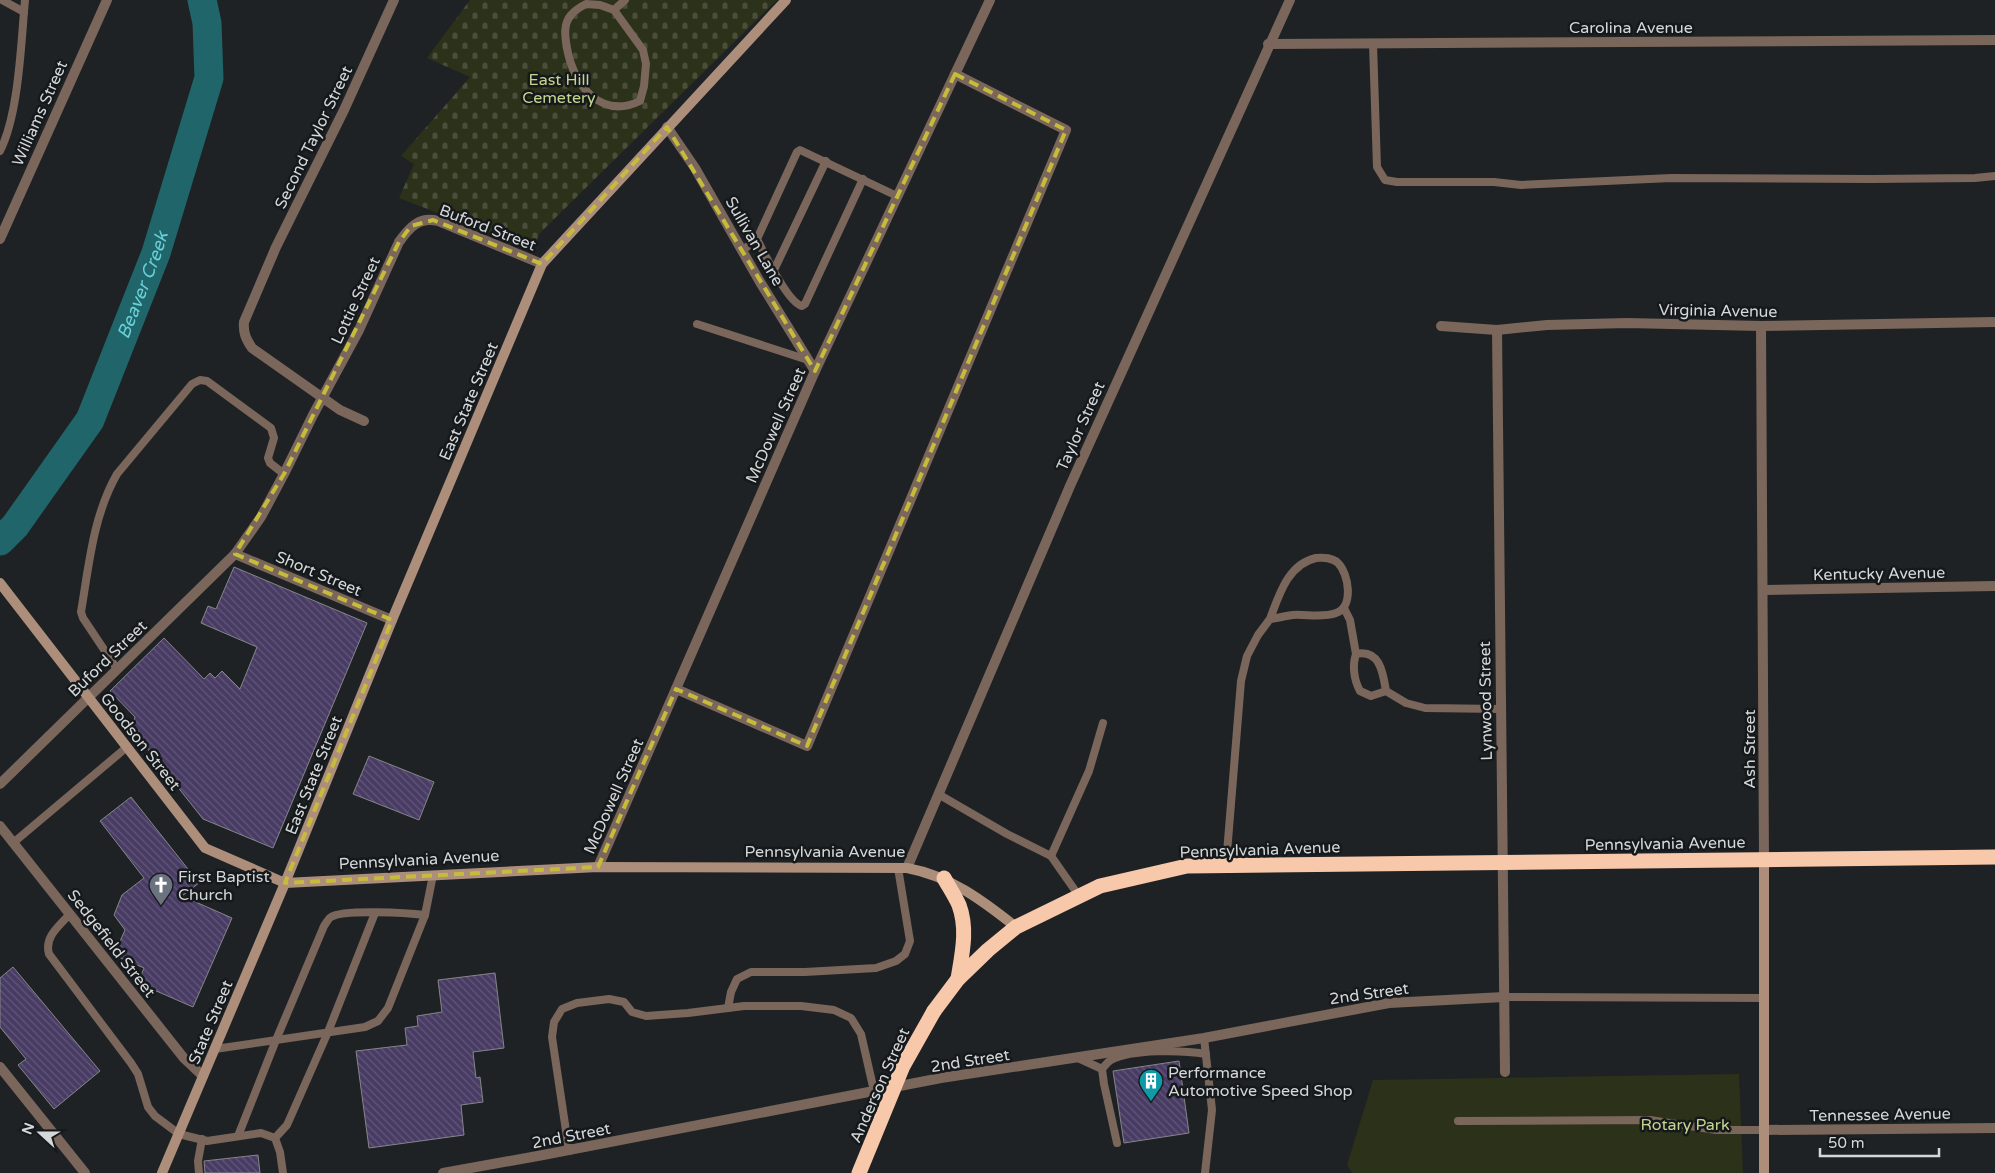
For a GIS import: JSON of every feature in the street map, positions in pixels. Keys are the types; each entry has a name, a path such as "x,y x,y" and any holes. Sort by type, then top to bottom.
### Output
{"highway":[{"name":"Pennsylvania Avenue","path":"1016,927 1100,886 1187,866 1995,856"},
{"path":"944,878 958,903 962,915 964,940 958,979"},
{"name":"Anderson Street","path":"859,1173 903,1066 934,1011 958,979 988,950 1016,927"}],"main road":[{"name":"East State Street","path":"285,883 392,620 542,264 786,0"},
{"name":"Goodson Street","path":"0,583 205,848 285,883"},
{"name":"Ash Street","path":"1764,859 1764,1173"},
{"name":"Pennsylvania Avenue","path":"285,883 598,868 902,868 944,878 968,891 1016,927"},
{"name":"State Street","path":"162,1173 285,883"}],"street":[{"name":"Williams Street","path":"0,239 107,0"},
{"name":"Second Taylor Street","path":"322,398 252,348 246,340 243,330 244,322 257,287 344,110 394,0"},
{"name":"McDowell Street","path":"598,868 815,371 990,0"},
{"name":"Taylor Street","path":"902,868 938,794 1070,486 1268,44 1290,0"},
{"name":"Carolina Avenue","path":"1268,44 1995,40"},
{"path":"676,689 807,746 1066,130 955,74"},
{"name":"Sullivan Lane","path":"667,127 695,168 760,282 815,371"},
{"name":"Buford Street","path":"422,221 438,221 542,264"},
{"name":"Lottie Street","path":"235,554 261,517 284,474 359,330 399,242 411,226 422,221"},
{"name":"Virginia Avenue","path":"1441,326 1497,330 1547,325 1627,323 1761,326 1995,322"},
{"name":"Ash Street","path":"1761,326 1764,590 1764,859"},
{"name":"Lynwood Street","path":"1497,330 1505,1072"},
{"path":"322,398 340,410 364,421"},
{"name":"Buford Street","path":"0,784 235,554"},
{"name":"Short Street","path":"235,554 392,620"},
{"name":"Kentucky Avenue","path":"1764,590 1995,586"},
{"name":"Sedgefield Street","path":"0,826 183,1057 203,1076"},
{"name":"2nd Street","path":"443,1173 498,1168 568,1150 942,1078 1204,1038 1389,1003 1504,997"},
{"path":"0,1067 85,1173"},
{"name":"Tennessee Avenue","path":"1764,1130 1995,1128"}],"lane":[{"path":"2,0 24,12"},
{"path":"0,151 4,144 13,106 25,0"},
{"path":"614,10 625,0"},
{"path":"586,4 600,5 614,10 643,50 646,64 644,86 640,100 630,106 604,104 583,88 572,68 565,39 566,26 570,16 578,8 586,4"},
{"path":"1373,44 1377,167 1384,180 1397,182 1494,182 1521,185 1671,178 1862,179 1975,178 1995,176"},
{"path":"743,250 757,239 797,152 803,150 897,196"},
{"path":"774,270 826,161"},
{"path":"757,239 795,302 802,306 805,304 863,179"},
{"path":"697,324 808,360"},
{"path":"117,669 83,618 81,612 96,525 117,474 192,384 200,380 207,381 271,428 274,438 268,458 270,463 284,474"},
{"path":"1226,865 1241,681 1247,656 1270,620 1280,593 1292,572 1308,560 1323,556 1337,562 1345,574 1348,595 1344,608 1336,613 1291,615 1270,620"},
{"path":"1344,608 1350,620 1356,654 1354,660 1355,682 1360,691 1371,696 1386,691 1406,703 1425,708 1500,708"},
{"path":"1356,654 1363,653 1374,656 1382,667 1386,691"},
{"path":"1051,856 1089,771 1104,723"},
{"path":"13,843 127,747"},
{"path":"938,794 1007,834 1051,856 1079,896"},
{"path":"728,1008 731,992 738,979 750,972 805,972 876,968 896,961 905,954 910,942 902,868"},
{"path":"215,1049 365,1027 378,1021 388,1008 425,915 433,876"},
{"path":"238,1136 324,926 331,917 341,913 406,912 425,915"},
{"path":"275,1138 287,1125 328,1032 375,913"},
{"path":"70,914 48,940 46,946 49,954 131,1063 138,1074 148,1106 155,1116 179,1134 207,1141 261,1133 275,1138"},
{"path":"1504,997 1764,998"},
{"path":"568,1150 552,1037 554,1022 562,1009 577,1003 609,999 624,1002 632,1012 646,1016 688,1014 744,1006 801,1006 834,1010 851,1018 862,1034 874,1091"},
{"path":"1204,1038 1212,1110 1205,1173"},
{"path":"1102,1069 1110,1061 1129,1055 1178,1051 1206,1054"},
{"path":"1078,1058 1102,1069"},
{"path":"1102,1069 1117,1143"},
{"path":"1458,1121 1650,1120 1716,1130 1764,1130"},
{"path":"275,1138 280,1152 283,1173"},
{"path":"199,1173 198,1162 202,1139"}],"highlighted area":[{"path":"955,74 1066,130 807,746 676,689 598,867 285,883 392,620 235,554 284,474 399,242 411,226 433,220 542,264 667,127 815,371"}],"green space":[{"name":"East Hill Cemetery","path":"470,0 777,0 540,233 533,250 399,198 414,164 401,156 470,77 427,58"},
{"name":"Rotary Park","path":"1739,1074 1743,1173 1352,1173 1347,1165 1373,1080"}],"building":[{"path":"234,567 367,623 273,848 203,819 131,728 135,717 110,691 164,638 204,679 210,673 215,678 222,671 240,689 257,647 201,623 208,606 216,609"},
{"path":"369,756 434,782 419,820 353,794"},
{"name":"First Baptist Church","path":"131,797 199,883 182,896 232,918 193,1007 138,983 144,968 114,955 125,930 114,915 122,895 144,878 100,821"},
{"path":"13,967 100,1071 54,1109 18,1065 26,1059 0,1027 0,978"},
{"path":"495,973 504,1048 473,1052 476,1078 480,1077 483,1102 461,1105 464,1135 369,1148 356,1051 407,1045 405,1028 418,1026 417,1016 442,1012 438,980"},
{"name":"Performance Automotive Speed Shop","path":"1179,1061 1189,1133 1124,1143 1113,1071"},
{"path":"258,1155 260,1173 205,1173 204,1161"}],"waterway":[{"name":"Beaver Creek","path":"0,541 15,526 90,420 156,253 209,78 207,23 202,0"}],"place":[{"name":"First Baptist Church","path":"161,906"},
{"name":"Performance Automotive Speed Shop","path":"1151,1102"}]}
